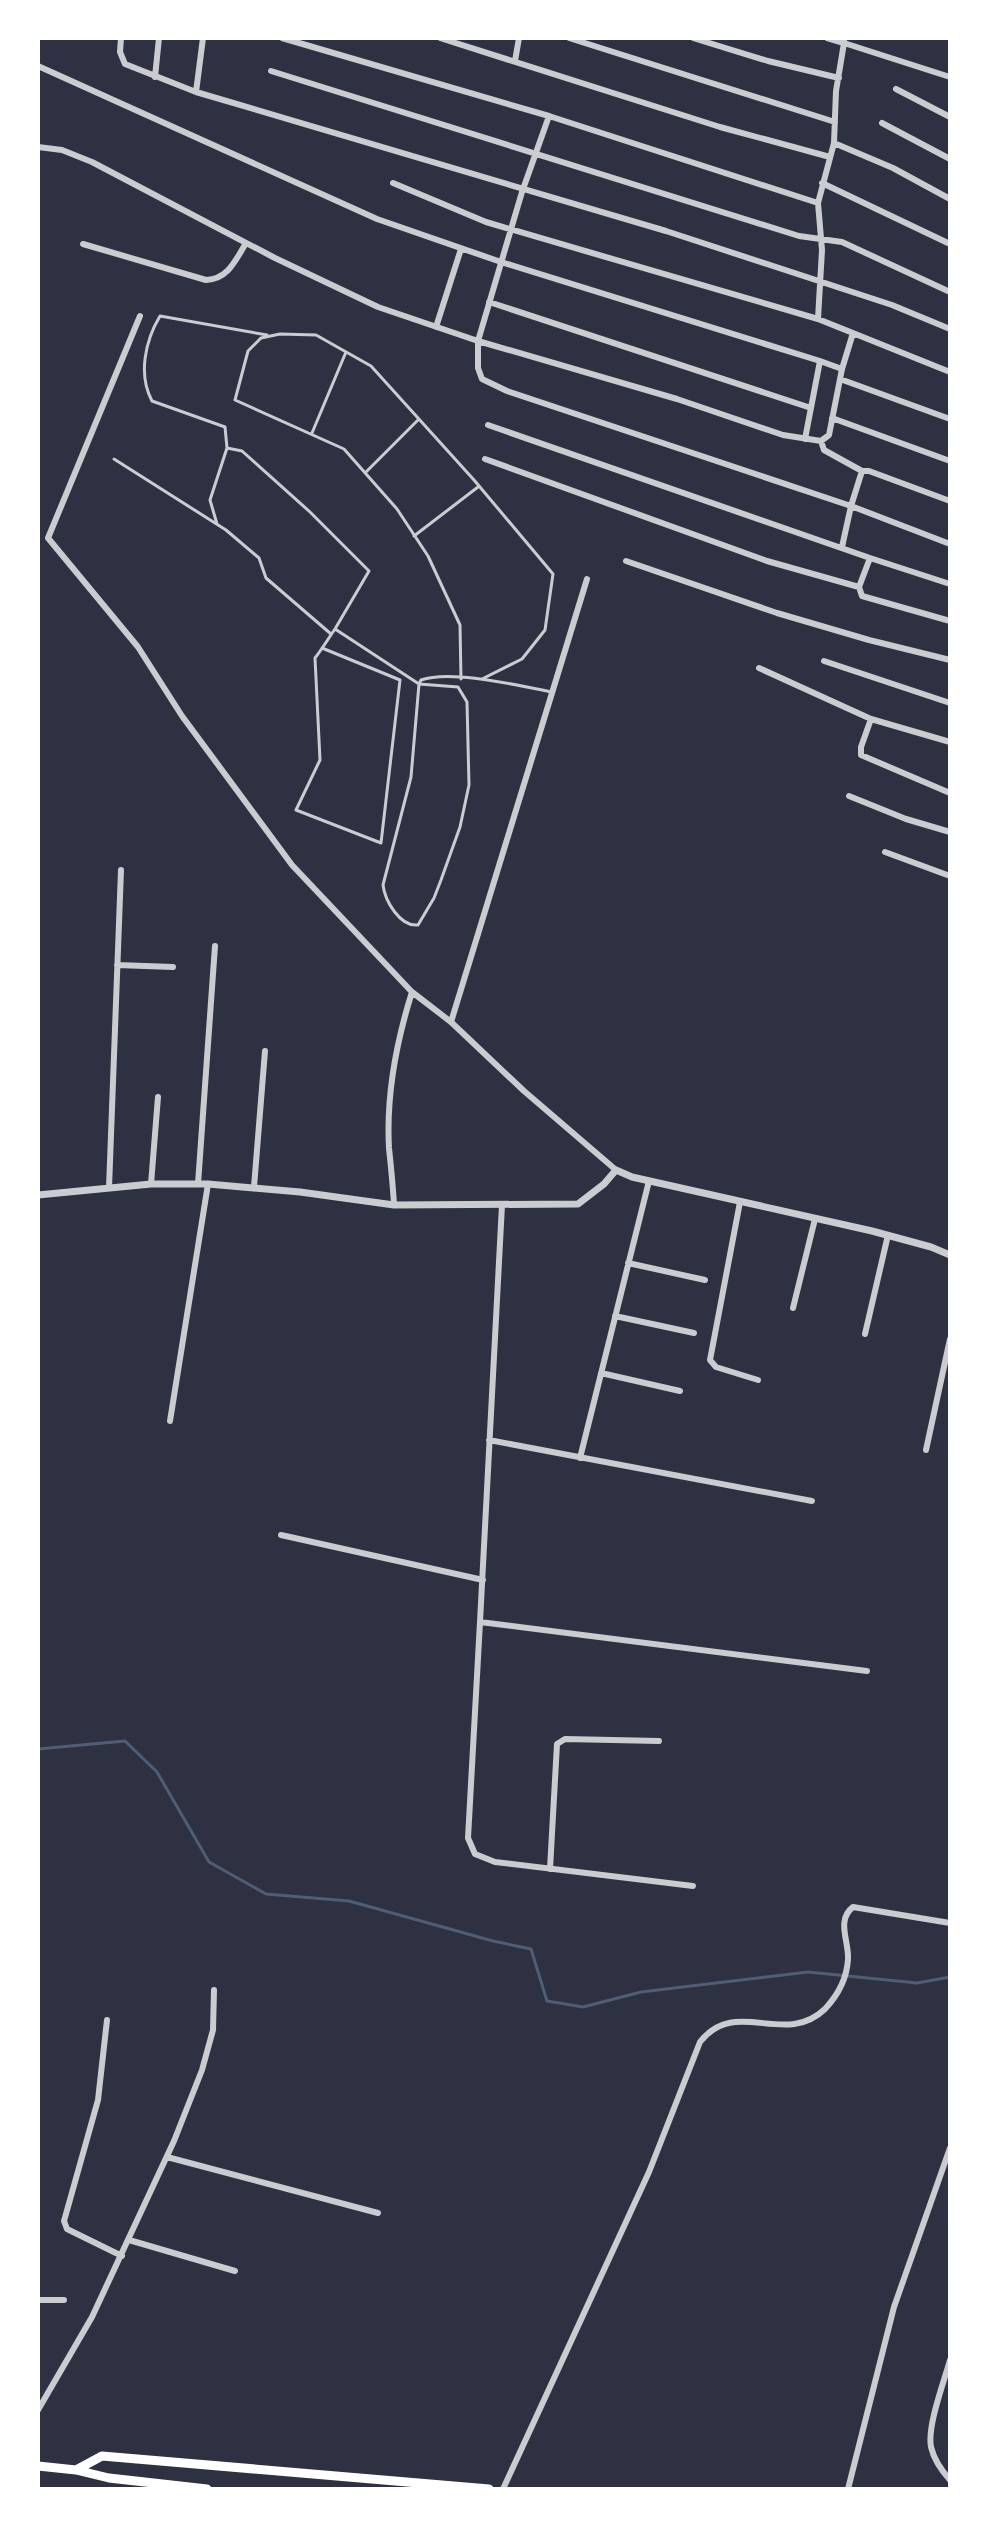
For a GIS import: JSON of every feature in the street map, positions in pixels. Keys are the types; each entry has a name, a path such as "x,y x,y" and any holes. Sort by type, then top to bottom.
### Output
{"main road":[{"path":"76,2470 102,2456 489,2489"},
{"path":"38,2466 207,2489"}],"street":[{"path":"121,38 120,52 125,64 196,92 523,187 892,305 950,329"},
{"path":"155,77 159,38"},
{"path":"196,92 203,38"},
{"path":"282,38 549,116 818,203"},
{"path":"440,38 720,127 830,157"},
{"path":"515,61 519,38"},
{"path":"569,38 835,122"},
{"path":"693,38 839,78"},
{"path":"827,38 844,40 950,77"},
{"path":"818,319 822,282 818,203 834,143 844,40"},
{"path":"38,66 328,198 461,249 842,369"},
{"path":"271,71 799,236 842,242 950,292"},
{"path":"896,89 950,117"},
{"path":"549,116 523,187 478,341 478,368 482,379 507,391 851,506 950,544"},
{"path":"882,123 950,159"},
{"path":"834,143 893,168 950,199"},
{"path":"38,147 62,150 92,162 246,243 378,307 783,435 821,441 829,435 842,369 853,333"},
{"path":"393,183 486,222 818,319 950,372"},
{"path":"822,183 950,244"},
{"path":"83,244 206,280 219,279 232,267 246,243"},
{"path":"436,327 461,249"},
{"path":"489,302 811,408"},
{"path":"140,316 48,538 138,647 182,716 292,865 412,992 451,1022 534,1100 616,1170 649,1181 888,1235 950,1255"},
{"path":"805,439 820,361"},
{"path":"840,379 950,419"},
{"path":"832,418 950,461"},
{"path":"488,425 950,584"},
{"path":"821,441 824,450 862,471 880,473 950,501"},
{"path":"485,459 767,561 859,587"},
{"path":"842,547 862,471"},
{"path":"870,558 859,587 862,596 950,621"},
{"path":"626,561 777,613 950,660"},
{"path":"451,1022 587,579"},
{"path":"824,661 950,703"},
{"path":"759,668 871,719 950,742"},
{"path":"871,719 861,755 950,793"},
{"path":"849,796 906,819 950,832"},
{"path":"885,852 950,876"},
{"path":"109,1188 121,870"},
{"path":"198,1184 215,946"},
{"path":"117,965 173,967"},
{"path":"394,1205 389,1148 393,1068 398,1037 412,992"},
{"path":"254,1187 265,1051"},
{"path":"151,1184 158,1097"},
{"path":"38,1195 151,1184 208,1184 394,1205 578,1204 604,1184 616,1170"},
{"path":"580,1458 649,1181"},
{"path":"170,1421 208,1184"},
{"path":"740,1202 710,1360 716,1367 758,1380"},
{"path":"502,1205 470,1845 475,1854 484,1858 693,1886"},
{"path":"793,1308 815,1219"},
{"path":"865,1334 888,1235"},
{"path":"628,1263 705,1280"},
{"path":"615,1316 694,1333"},
{"path":"926,1450 950,1339"},
{"path":"601,1373 680,1391"},
{"path":"489,1440 812,1501"},
{"path":"281,1535 483,1580"},
{"path":"480,1622 867,1671"},
{"path":"550,1869 557,1744 565,1739 659,1741"},
{"path":"503,2489 649,2172 700,2042 709,2030 735,2020 778,2025 801,2023 823,2011 845,1979 848,1958 844,1920 853,1907 950,1923"},
{"path":"38,2410 92,2317 167,2157 202,2070 213,2030 214,1990"},
{"path":"107,2020 98,2100 64,2221 67,2229 122,2256"},
{"path":"848,2489 894,2307 950,2148"},
{"path":"167,2157 378,2213"},
{"path":"129,2240 235,2271"},
{"path":"38,2300 64,2300"},
{"path":"950,2360 930,2434 931,2448 940,2469 950,2480"}],"lane":[{"path":"217,524 210,500 227,448 225,427 152,401 146,389 144,360 152,330 160,316 271,336"},
{"path":"461,679 460,625 428,556 397,509 344,449 235,400 248,351 261,338 316,335 371,366 553,574 545,630 522,659 482,680"},
{"path":"312,433 346,352"},
{"path":"366,472 419,419"},
{"path":"227,448 242,451 369,571 315,658 320,760 296,810 381,843 400,680 322,648"},
{"path":"114,459 217,524 259,558 266,578 331,634"},
{"path":"414,536 479,486"},
{"path":"335,629 419,684 458,687 465,698 469,785 460,827 434,898 418,925 412,927 405,924 389,901 383,885 411,777 419,684 427,678 482,680 552,692"}],"waterway":[{"path":"38,1749 125,1741 157,1772 209,1862 266,1894 349,1901 531,1949 547,2001 583,2007 641,1992 808,1972 917,1983 950,1977"}]}
